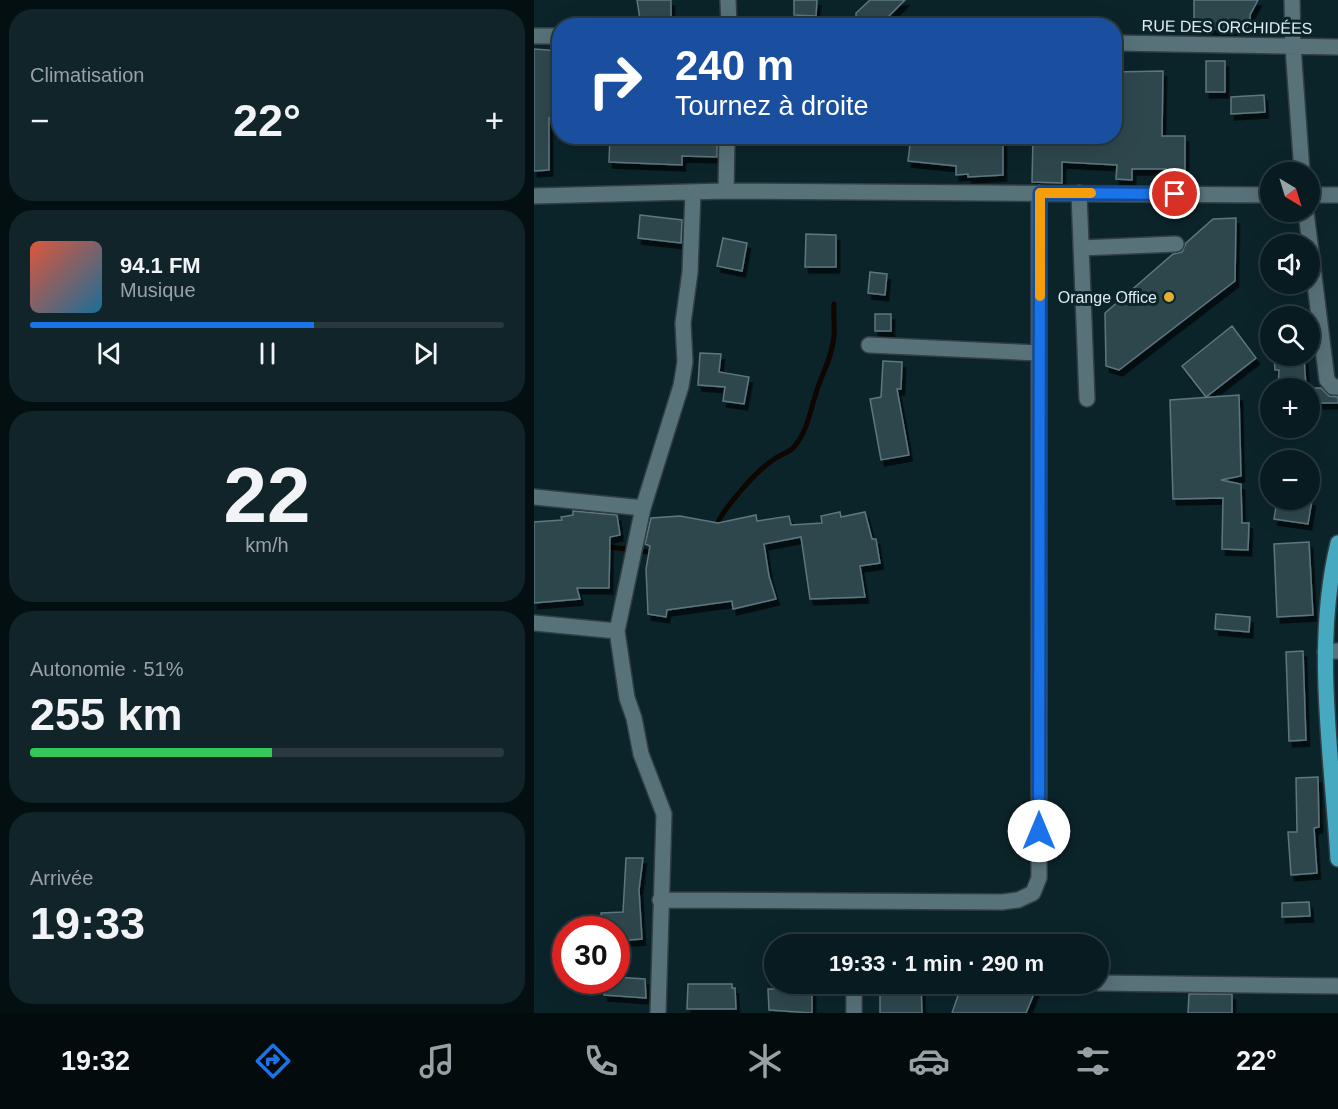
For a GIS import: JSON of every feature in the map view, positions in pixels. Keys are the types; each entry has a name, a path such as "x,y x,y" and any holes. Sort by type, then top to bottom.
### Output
{"main road":[{"path":"1338,543 1327,596 1338,859"}],"street":[{"path":"728,0 729,18"},
{"path":"1292,0 1301,162"},
{"path":"534,36 552,36"},
{"name":"RUE DES ORCHIDÉES","path":"1122,43 1338,46"},
{"path":"726,191 727,144"},
{"path":"534,196 726,191 1260,195"},
{"path":"658,1013 664,814 641,754 634,718 627,698 617,631 643,508 674,412 685,362 683,323 690,272 693,192"},
{"path":"660,900 1002,902 1018,900 1033,893 1039,878 1040,193"},
{"path":"1079,193 1087,399"},
{"path":"1320,195 1338,195"},
{"path":"1307,222 1327,380 1333,387 1338,387"},
{"path":"1081,248 1176,244"},
{"path":"869,345 1040,353"},
{"path":"534,497 643,508"},
{"path":"534,623 617,631"},
{"path":"1109,983 1338,986"},
{"path":"854,994 854,1013"}],"building":[{"path":"637,0 671,0 671,18 640,18"},
{"path":"794,0 817,0 816,16 794,15"},
{"path":"870,0 905,0 887,18 856,18 856,13"},
{"path":"1194,0 1258,0 1246,28 1234,27 1234,30 1194,28"},
{"path":"534,49 552,50 552,118 549,118 549,170 534,171"},
{"path":"1206,61 1225,61 1225,92 1206,92"},
{"path":"1163,71 1162,136 1185,136 1185,185 1166,184 1166,169 1132,169 1132,180 1116,179 1117,165 1062,162 1062,183 1032,182 1033,144 1122,144 1122,72"},
{"path":"1264,95 1265,112 1231,114 1231,97"},
{"path":"610,144 717,144 717,157 682,156 682,165 609,162"},
{"path":"910,144 1003,144 1003,175 968,177 968,174 956,175 956,166 908,161"},
{"path":"640,215 682,220 681,243 638,238"},
{"name":"Orange Office","path":"1236,218 1235,281 1119,370 1106,366 1105,313 1173,254 1182,252 1186,243 1213,219"},
{"path":"806,234 836,235 836,267 805,267"},
{"path":"723,238 747,243 742,271 717,266"},
{"path":"870,272 887,274 885,295 868,293"},
{"path":"875,314 891,314 891,331 875,331"},
{"path":"1232,326 1256,358 1206,397 1182,366"},
{"path":"700,353 721,354 719,372 749,377 744,404 723,401 725,387 698,385"},
{"path":"883,361 902,362 901,389 897,389 909,455 881,460 870,399 881,397"},
{"path":"1275,366 1305,366 1305,378 1279,378 1279,370 1275,370"},
{"path":"1320,388 1329,396 1338,397 1338,403 1320,403"},
{"path":"1239,395 1241,476 1221,480 1241,484 1242,523 1249,523 1248,550 1222,549 1223,498 1173,499 1170,400"},
{"path":"1275,510 1310,510 1308,524 1274,519"},
{"path":"573,511 617,515 620,535 610,537 609,588 577,588 580,599 534,603 534,522 562,520 561,517 573,515"},
{"path":"840,512 841,517 865,512 872,539 876,539 880,563 860,566 865,597 810,599 801,537 764,544 769,576 776,599 733,609 732,601 667,610 666,617 648,614 646,569 650,546 645,544 651,518 680,516 718,523 756,515 757,521 789,516 791,525 822,523 821,516"},
{"path":"1309,542 1313,615 1277,617 1274,544"},
{"path":"1216,614 1250,617 1249,632 1215,629"},
{"path":"1303,651 1306,740 1289,741 1286,652"},
{"path":"1318,777 1319,827 1314,828 1317,873 1291,875 1288,832 1297,832 1296,778"},
{"path":"626,858 643,858 639,890 642,939 630,940 630,916 601,916 601,913 623,912"},
{"path":"1309,902 1310,916 1282,917 1282,903"},
{"path":"630,978 645,979 646,998 604,995 630,994"},
{"path":"688,984 732,984 732,988 735,988 736,1009 687,1009"},
{"path":"768,994 812,994 812,1013 769,1010"},
{"path":"880,994 921,994 922,1013 880,1013"},
{"path":"959,994 1034,994 1026,1013 952,1013"},
{"path":"1189,994 1232,994 1232,1013 1188,1013"}],"waterway":[{"path":"715,529 731,503 748,482 775,458 793,448 802,436 833,344 834,304"},
{"path":"603,546 656,553"}],"slow traffic":[{"path":"1040,296 1040,193 1091,193"}],"place":[{"name":"Orange Office","path":"1169,297"}],"route":[{"path":"1039,831 1040,193 1175,194"}]}
